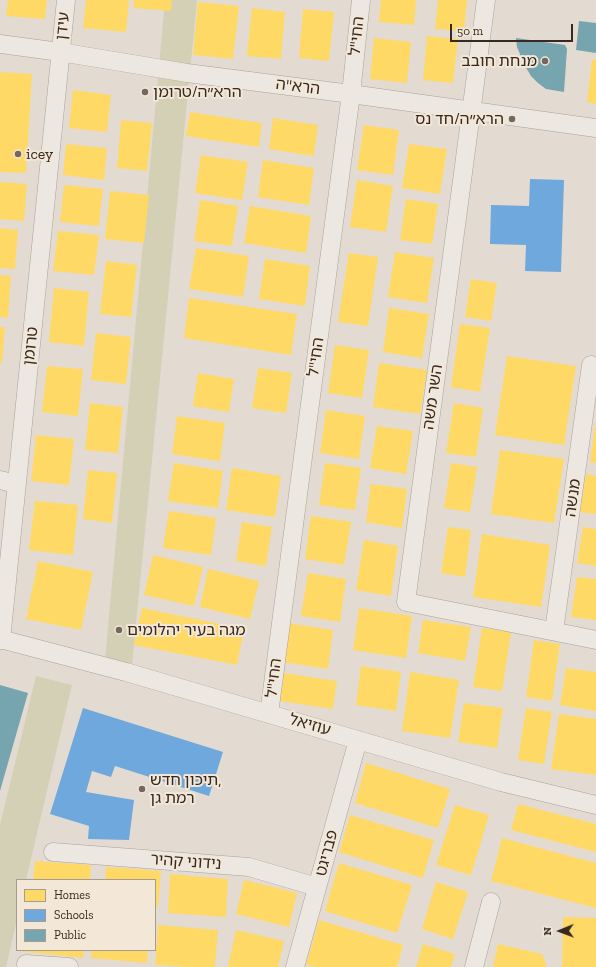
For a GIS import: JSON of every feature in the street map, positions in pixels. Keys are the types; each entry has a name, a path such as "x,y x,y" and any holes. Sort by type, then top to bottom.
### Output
{"street":[{"name":"עידן","path":"60,52 66,0"},
{"name":"החי\"ל","path":"269,714 351,94 361,0"},
{"name":"השר משה","path":"486,0 406,602 596,640"},
{"name":"הרא\"ה","path":"0,44 60,52 187,73 596,128"},
{"name":"טרומן","path":"1,640 9,482 60,52"},
{"name":"מנשה","path":"554,631 591,365"},
{"name":"עוזיאל","path":"1,640 119,670 501,782 596,805"},
{"name":"פבריגט","path":"295,967 358,740"},
{"name":"נידוני קהיר","path":"53,852 249,867 317,887"},
{"path":"474,967 491,902"},
{"path":"26,964 69,967"}],"shaded area":[{"path":"165,0 197,0 132,665 105,660"},
{"path":"36,676 72,685 26,879 16,879 16,924 6,967 0,967 0,825"}],"building: Homes":[{"path":"8,0 47,0 45,19 6,16"},
{"path":"86,0 129,0 126,32 83,28"},
{"path":"134,0 172,0 171,11 133,8"},
{"path":"381,0 416,0 414,25 379,22"},
{"path":"438,0 467,0 464,31 435,29"},
{"path":"198,2 239,6 233,59 193,55"},
{"path":"252,8 285,12 281,59 247,56"},
{"path":"303,9 334,12 329,61 299,58"},
{"path":"427,36 458,39 453,83 423,80"},
{"path":"374,38 411,42 407,83 370,79"},
{"path":"592,59 596,60 596,104 587,102"},
{"path":"0,72 32,74 26,173 0,172"},
{"path":"73,90 111,95 107,132 69,128"},
{"path":"190,112 262,123 259,147 186,136"},
{"path":"273,118 318,125 314,156 269,149"},
{"path":"121,120 152,123 147,171 117,168"},
{"path":"364,125 399,130 393,175 357,170"},
{"path":"66,144 107,148 104,180 63,175"},
{"path":"409,144 447,149 440,194 402,188"},
{"path":"201,155 248,162 242,200 195,193"},
{"path":"263,160 314,168 309,205 258,197"},
{"path":"357,180 393,186 386,232 350,227"},
{"path":"0,182 27,184 24,221 0,219"},
{"path":"64,185 103,189 99,226 60,222"},
{"path":"110,191 149,195 144,243 105,239"},
{"path":"406,199 438,204 432,244 400,240"},
{"path":"200,200 238,206 232,246 194,241"},
{"path":"250,206 311,216 306,253 244,243"},
{"path":"0,228 18,230 15,269 0,268"},
{"path":"58,231 99,235 94,275 53,271"},
{"path":"196,248 249,256 243,297 189,289"},
{"path":"395,252 434,258 427,303 388,297"},
{"path":"349,253 378,257 368,326 338,322"},
{"path":"265,259 310,266 305,306 259,299"},
{"path":"106,261 137,265 131,317 100,314"},
{"path":"0,275 11,276 8,318 0,317"},
{"path":"471,279 497,283 491,321 465,317"},
{"path":"54,288 89,292 84,346 49,342"},
{"path":"189,298 297,314 291,355 184,338"},
{"path":"389,308 429,314 422,358 383,352"},
{"path":"460,324 490,328 480,392 451,387"},
{"path":"0,327 5,327 2,363 0,363"},
{"path":"96,333 131,337 126,384 91,380"},
{"path":"335,345 369,350 362,398 328,393"},
{"path":"507,356 576,366 564,445 495,435"},
{"path":"379,363 427,370 420,414 373,407"},
{"path":"47,366 83,369 78,416 42,412"},
{"path":"258,368 292,373 286,413 252,408"},
{"path":"198,373 234,379 229,412 193,406"},
{"path":"90,403 123,407 118,453 85,450"},
{"path":"454,403 483,408 476,457 446,453"},
{"path":"326,410 365,416 359,459 320,453"},
{"path":"177,416 225,423 220,461 172,454"},
{"path":"596,425 596,463 590,462"},
{"path":"377,426 413,431 406,474 370,468"},
{"path":"36,435 74,439 69,485 31,481"},
{"path":"500,450 564,459 554,523 491,514"},
{"path":"174,463 223,471 218,508 168,501"},
{"path":"325,463 361,468 355,510 319,505"},
{"path":"451,463 477,467 470,512 444,508"},
{"path":"232,468 281,476 275,517 226,510"},
{"path":"88,470 117,473 112,523 83,519"},
{"path":"586,474 596,476 596,514 580,512"},
{"path":"371,484 407,489 402,528 366,522"},
{"path":"35,501 78,505 73,555 29,550"},
{"path":"169,511 216,518 211,555 163,548"},
{"path":"311,516 351,522 344,565 305,559"},
{"path":"242,522 272,527 266,566 236,561"},
{"path":"448,527 471,530 465,577 441,573"},
{"path":"583,527 596,529 596,566 577,563"},
{"path":"482,534 550,545 541,607 473,597"},
{"path":"364,540 398,546 391,596 356,590"},
{"path":"153,555 203,567 194,606 144,595"},
{"path":"38,561 93,572 81,630 26,619"},
{"path":"208,569 259,581 250,619 200,607"},
{"path":"308,573 346,579 340,622 301,616"},
{"path":"577,577 596,579 596,620 571,617"},
{"path":"142,608 244,629 237,665 134,645"},
{"path":"359,608 412,616 406,658 353,650"},
{"path":"423,620 471,627 465,661 418,653"},
{"path":"287,623 333,630 328,669 282,662"},
{"path":"482,628 511,632 502,691 473,687"},
{"path":"534,640 560,644 552,701 526,697"},
{"path":"361,666 401,672 396,711 356,705"},
{"path":"566,668 596,672 596,711 560,705"},
{"path":"410,672 459,680 450,738 402,731"},
{"path":"284,673 337,681 333,709 279,701"},
{"path":"464,703 503,708 497,748 458,742"},
{"path":"526,708 552,712 544,764 518,760"},
{"path":"559,714 596,719 596,775 551,769"},
{"path":"366,763 450,789 438,828 355,803"},
{"path":"518,804 596,824 596,852 511,830"},
{"path":"455,805 489,815 471,875 436,865"},
{"path":"350,815 434,840 423,878 339,852"},
{"path":"502,838 596,863 596,908 491,881"},
{"path":"35,861 91,865 90,879 33,879"},
{"path":"339,863 412,885 397,933 325,911"},
{"path":"106,867 161,871 158,907 156,906 156,879 105,879"},
{"path":"170,874 228,879 226,917 168,913"},
{"path":"244,880 297,893 289,927 236,914"},
{"path":"436,882 468,892 453,939 422,929"},
{"path":"563,917 596,918 596,967 562,967"},
{"path":"319,920 403,945 397,967 314,967 306,965"},
{"path":"158,925 218,930 215,967 155,965"},
{"path":"236,930 284,941 278,967 228,967"},
{"path":"423,944 455,954 451,967 416,967"},
{"path":"498,944 542,954 547,967 493,967"},
{"path":"19,951 84,951 83,958"},
{"path":"91,951 148,951 147,963 91,958"}],"building: Schools":[{"path":"530,179 564,180 561,272 525,271 526,245 490,244 491,205 529,206"},
{"path":"83,708 223,752 209,796 115,766 111,777 92,771 86,792 134,800 129,840 88,839 89,826 50,814"}],"building: Public":[{"path":"579,21 596,23 596,53 576,50"},
{"name":"מנחת חובב","path":"516,38 565,45 567,49 564,92 546,89 531,76 517,47"},
{"path":"0,685 28,693 0,791"}],"place":[{"name":"מנחת חובב","path":"545,61"},
{"name":"הרא״ה/טרומן","path":"145,92"},
{"name":"הרא״ה/חד נס","path":"512,119"},
{"name":"icey","path":"18,154"},
{"name":"מגה בעיר יהלומים","path":"119,630"},
{"name":"תיכון חדש, רמת גן","path":"142,789"}]}
